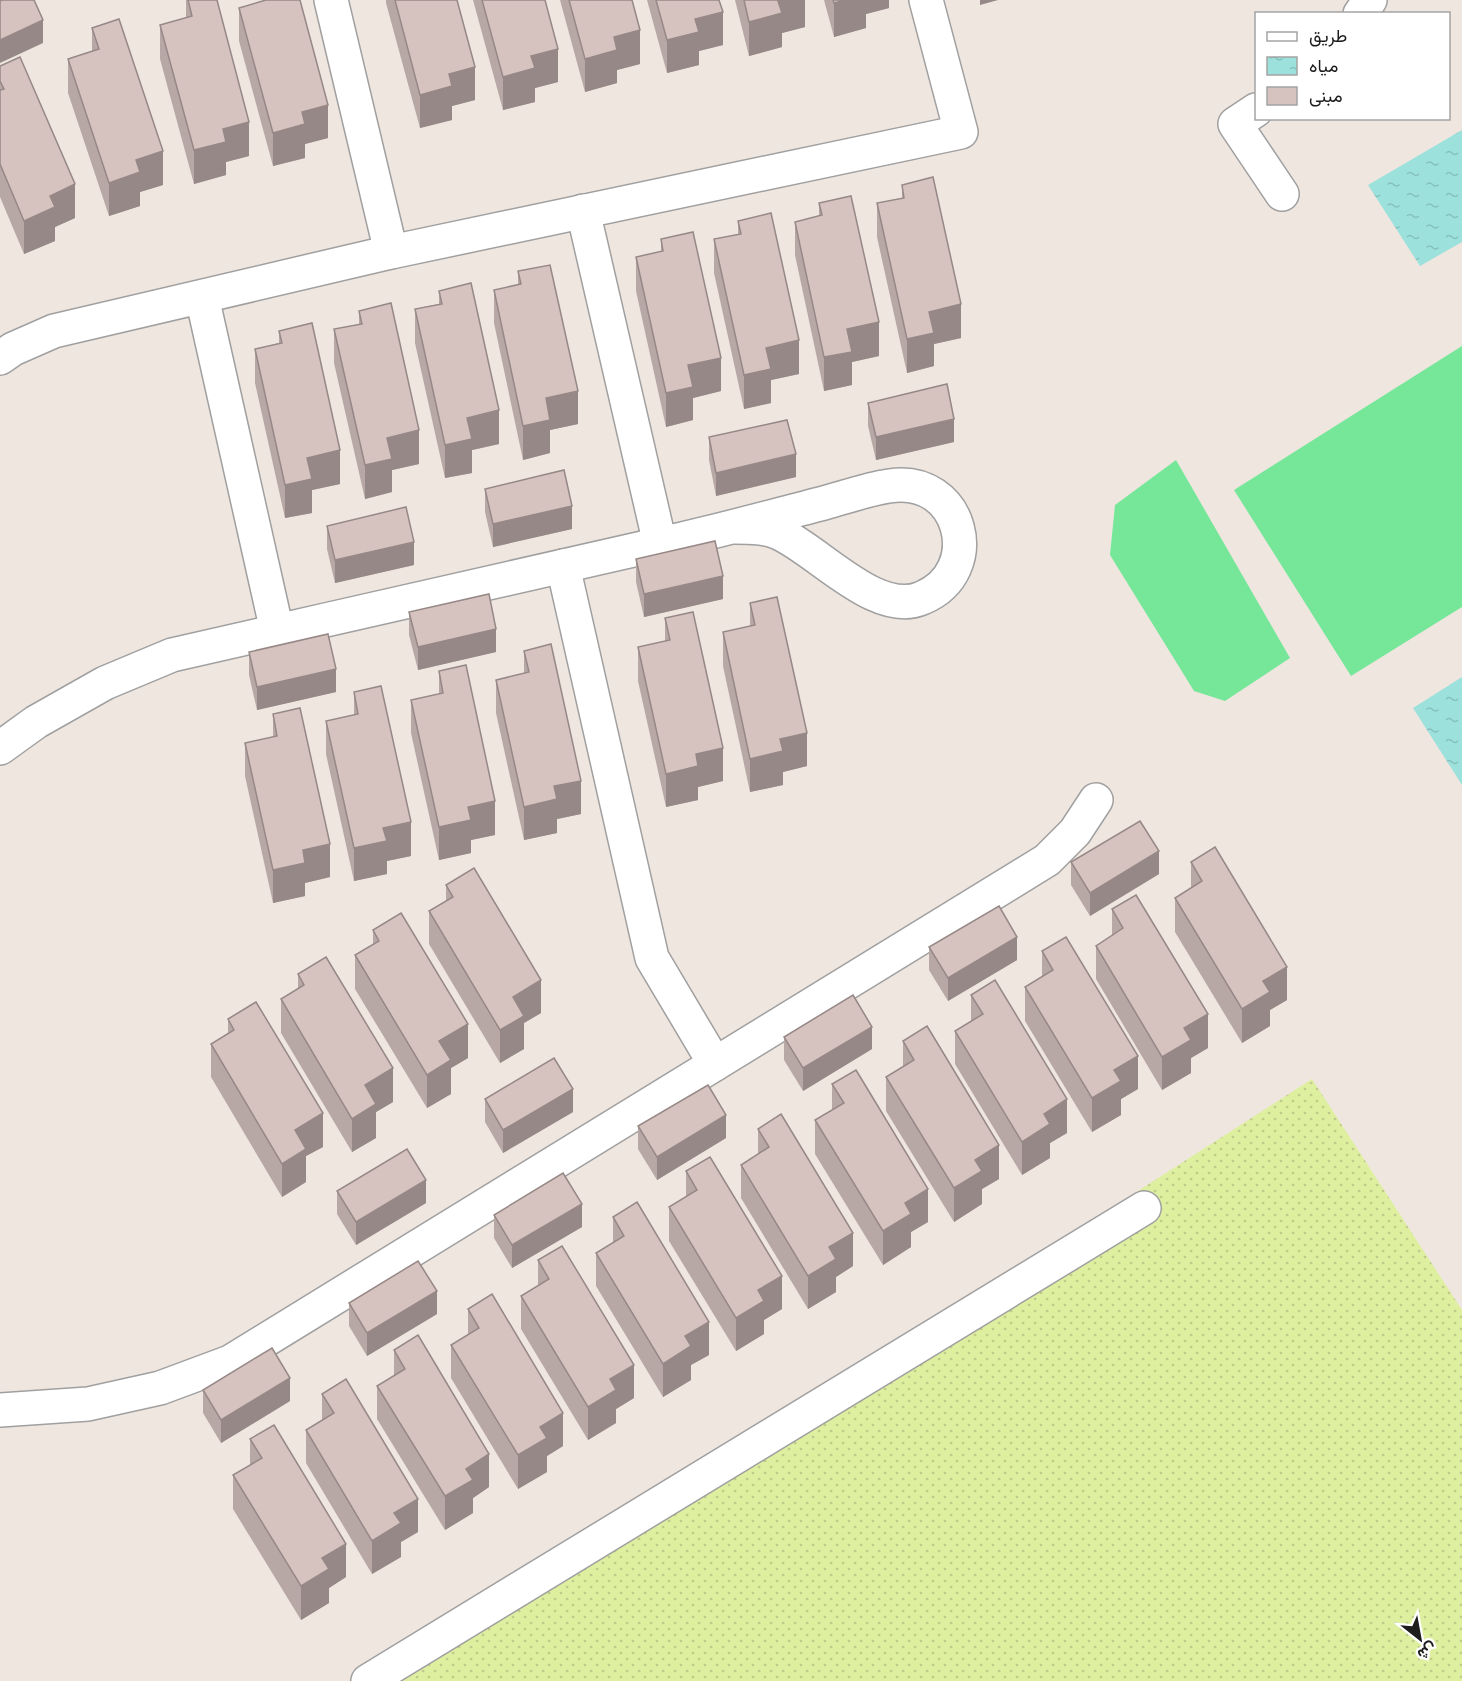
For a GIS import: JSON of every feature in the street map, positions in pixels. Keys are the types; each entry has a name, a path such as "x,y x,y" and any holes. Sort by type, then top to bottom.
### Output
{"street":[{"path":"331,0 392,252"},
{"path":"0,358 13,349 54,331 392,252 961,132 926,0"},
{"path":"1255,111 1236,123 1282,194"},
{"path":"583,211 660,544"},
{"path":"202,297 277,631"},
{"path":"0,748 36,722 105,683 172,655 660,544 892,485 919,488 940,499 954,515 959,536 959,554 952,574 940,587 921,599 900,602 880,599 779,533 760,528 735,526"},
{"path":"564,566 652,958 715,1064"},
{"path":"0,1410 88,1404 160,1388 230,1362 1047,860 1075,832 1096,800"},
{"path":"368,1681 1144,1208"}],"green space":[{"path":"1462,346 1462,607 1351,676 1234,490"},
{"path":"1176,460 1290,658 1225,701 1194,691 1110,555 1115,505"},
{"path":"1312,1079 1462,1310 1462,1681 377,1681"}],"water":[{"path":"1462,130 1462,242 1420,266 1368,185"},
{"path":"1462,677 1462,785 1413,708"}],"building":[{"path":"34,0 43,20 0,40 0,1"},
{"path":"188,0 217,0 249,122 223,129 226,142 194,150 160,25 192,16"},
{"path":"266,0 300,0 328,105 302,112 305,124 273,133 239,8"},
{"path":"395,0 457,0 475,67 449,74 452,86 420,95"},
{"path":"482,0 545,0 558,49 531,56 535,68 503,77"},
{"path":"569,0 632,0 640,30 614,37 617,50 585,59"},
{"path":"656,0 719,0 723,12 695,19 699,32 667,40"},
{"path":"744,0 781,0 778,1 782,13 749,22"},
{"path":"119,19 163,151 136,160 140,172 109,183 68,59 99,49 92,28"},
{"path":"20,57 75,184 50,196 55,207 24,221 0,164 0,90 4,89 0,81 0,66"},
{"path":"933,177 961,304 929,312 934,333 907,339 877,203 904,198 902,185"},
{"path":"851,196 879,322 847,329 852,352 824,357 795,222 822,215 819,203"},
{"path":"771,213 799,340 766,348 771,369 744,375 714,239 741,234 738,221"},
{"path":"693,232 721,358 688,365 693,387 666,393 636,257 663,251 661,239"},
{"path":"550,265 578,391 546,398 550,420 523,426 494,290 521,284 518,271"},
{"path":"471,283 499,410 467,418 472,439 445,445 415,309 442,304 439,291"},
{"path":"391,303 419,430 387,438 392,459 365,465 334,329 362,324 359,311"},
{"path":"312,323 340,450 307,458 312,479 285,485 255,349 282,343 279,331"},
{"path":"947,384 954,419 876,437 868,403"},
{"path":"787,420 796,454 716,473 709,437"},
{"path":"564,470 572,506 493,524 485,489"},
{"path":"406,507 414,542 335,560 327,526"},
{"path":"715,541 723,576 644,594 636,559"},
{"path":"489,594 496,629 418,647 409,612"},
{"path":"777,597 807,733 780,739 783,751 750,759 723,632 755,625 750,603"},
{"path":"693,612 723,748 696,754 698,766 666,774 638,647 670,640 665,618"},
{"path":"328,634 336,669 257,687 249,652"},
{"path":"551,644 581,781 554,786 557,799 524,807 496,680 529,672 524,651"},
{"path":"466,665 495,801 468,807 471,820 439,827 411,700 443,693 439,671"},
{"path":"381,686 411,822 383,828 387,841 354,848 326,721 358,714 354,692"},
{"path":"300,708 330,844 303,850 305,863 273,870 245,743 277,736 273,714"},
{"path":"1140,821 1159,851 1090,893 1071,862"},
{"path":"1215,847 1287,967 1263,981 1270,992 1242,1009 1175,898 1202,881 1191,862"},
{"path":"474,868 541,980 513,997 524,1016 500,1030 429,911 453,897 446,885"},
{"path":"1136,895 1208,1014 1184,1028 1191,1040 1162,1057 1096,946 1123,928 1112,909"},
{"path":"999,906 1017,937 948,978 929,947"},
{"path":"401,913 468,1024 439,1041 451,1060 427,1075 355,955 379,941 373,930"},
{"path":"1066,937 1138,1056 1114,1070 1121,1081 1092,1098 1025,987 1053,970 1042,951"},
{"path":"326,957 393,1068 365,1085 376,1104 352,1119 281,999 304,985 298,974"},
{"path":"995,980 1067,1099 1044,1114 1050,1124 1022,1142 955,1031 983,1014 971,995"},
{"path":"853,995 872,1027 803,1068 784,1037"},
{"path":"256,1002 323,1113 295,1130 306,1149 282,1164 211,1044 234,1030 228,1019"},
{"path":"927,1026 999,1145 975,1160 982,1171 954,1188 886,1077 914,1060 903,1041"},
{"path":"554,1058 573,1089 503,1130 485,1099"},
{"path":"856,1070 928,1189 905,1203 911,1214 883,1231 815,1120 844,1103 832,1084"},
{"path":"708,1085 726,1115 657,1157 638,1126"},
{"path":"781,1114 853,1233 829,1247 836,1259 808,1276 741,1165 769,1147 758,1129"},
{"path":"407,1149 426,1180 356,1222 337,1191"},
{"path":"710,1157 782,1276 758,1290 764,1301 736,1318 669,1207 697,1190 686,1171"},
{"path":"563,1173 582,1204 512,1245 494,1215"},
{"path":"637,1202 709,1322 685,1336 691,1346 663,1364 596,1253 624,1236 613,1217"},
{"path":"562,1246 634,1365 610,1379 616,1390 588,1407 521,1296 549,1279 538,1260"},
{"path":"418,1261 437,1291 367,1333 349,1303"},
{"path":"492,1294 563,1413 540,1427 547,1438 518,1455 451,1345 479,1328 468,1309"},
{"path":"418,1335 489,1454 466,1469 473,1480 445,1496 377,1386 405,1369 394,1350"},
{"path":"272,1348 290,1378 221,1420 203,1390"},
{"path":"346,1379 418,1499 394,1513 401,1523 372,1541 306,1430 334,1413 322,1394"},
{"path":"274,1425 346,1544 322,1558 329,1569 301,1586 233,1475 262,1458 250,1439"}]}
